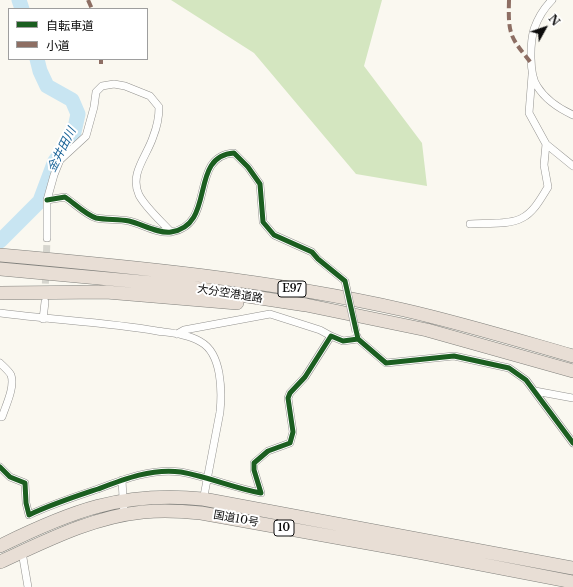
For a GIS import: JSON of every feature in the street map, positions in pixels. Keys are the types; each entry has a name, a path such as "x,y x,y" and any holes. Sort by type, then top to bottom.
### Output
{"highway":[{"name":"大分空港道路","path":"2,256 163,270 284,287 404,310 573,356"},
{"name":"大分空港道路","path":"0,269 175,285 306,305 427,330 573,371"},
{"path":"0,293 49,294 106,292 214,301 266,306 427,330"},
{"name":"国道10号","path":"0,546 64,516 122,500 153,496 203,499 573,568"},
{"name":"国道10号","path":"0,562 85,525 142,512 170,511 201,513 418,552 573,582"}],"street":[{"path":"552,0 544,8 534,29 529,113 546,144 573,166"},
{"path":"532,75 537,87 549,99 573,115"},
{"path":"48,238 47,200 60,160 86,136 96,92 102,86 114,84 125,86 150,96 159,107 159,120 138,170 136,184 143,201 171,232"},
{"path":"470,224 506,222 522,219 538,203 548,187 544,165 546,144"},
{"path":"47,200 65,197 94,218 129,221 171,232 182,228 194,217 199,207 210,165 221,157 234,153 248,167 260,184 264,222 274,235 312,252 318,259 345,281 357,336 386,363 454,356 509,368 526,380 573,443"},
{"path":"43,319 45,302"},
{"path":"0,313 43,319 140,328 178,334 202,342 210,352 217,365 220,379 220,412 206,477 201,513"},
{"path":"178,334 184,330 270,314 320,330 343,341 357,336"},
{"path":"0,466 10,477 25,483 26,503 29,515 60,501 151,472 179,472 206,477 240,490 261,493 254,470 254,463 268,452 290,443 293,432 288,398 290,393 305,377 331,336"},
{"path":"0,363 10,374 12,383 4,411 0,417"},
{"path":"535,391 573,398"},
{"path":"122,480 124,515"},
{"path":"22,552 28,587"}],"green space":[{"path":"171,0 382,0 364,66 422,143 427,186 356,174 254,53"}],"waterway":[{"name":"金井田川","path":"19,0 22,8"},
{"name":"金井田川","path":"0,241 40,201 55,161 68,144 74,132 78,114 72,100 47,86 40,71 37,60"}],"tunnel":[{"path":"45,294 47,238"}],"marked path":[{"path":"88,0 92,8"},
{"path":"509,0 509,21 512,35 519,48 532,64"}],"cycle path":[{"path":"47,200 65,197 84,212 96,218 129,221 161,232 171,232 185,227 194,217 199,205 206,177 211,166 220,157 234,153 248,167 260,184 263,222 274,235 312,252 318,259 345,281 358,339 386,363 454,356 509,368 526,380 573,443"},
{"path":"0,467 10,477 25,483 26,503 29,515 46,507 128,478 159,472 170,471 191,474 261,493 254,470 254,463 268,451 290,443 293,432 288,398 290,393 305,377 331,336 343,341 358,339"}]}
